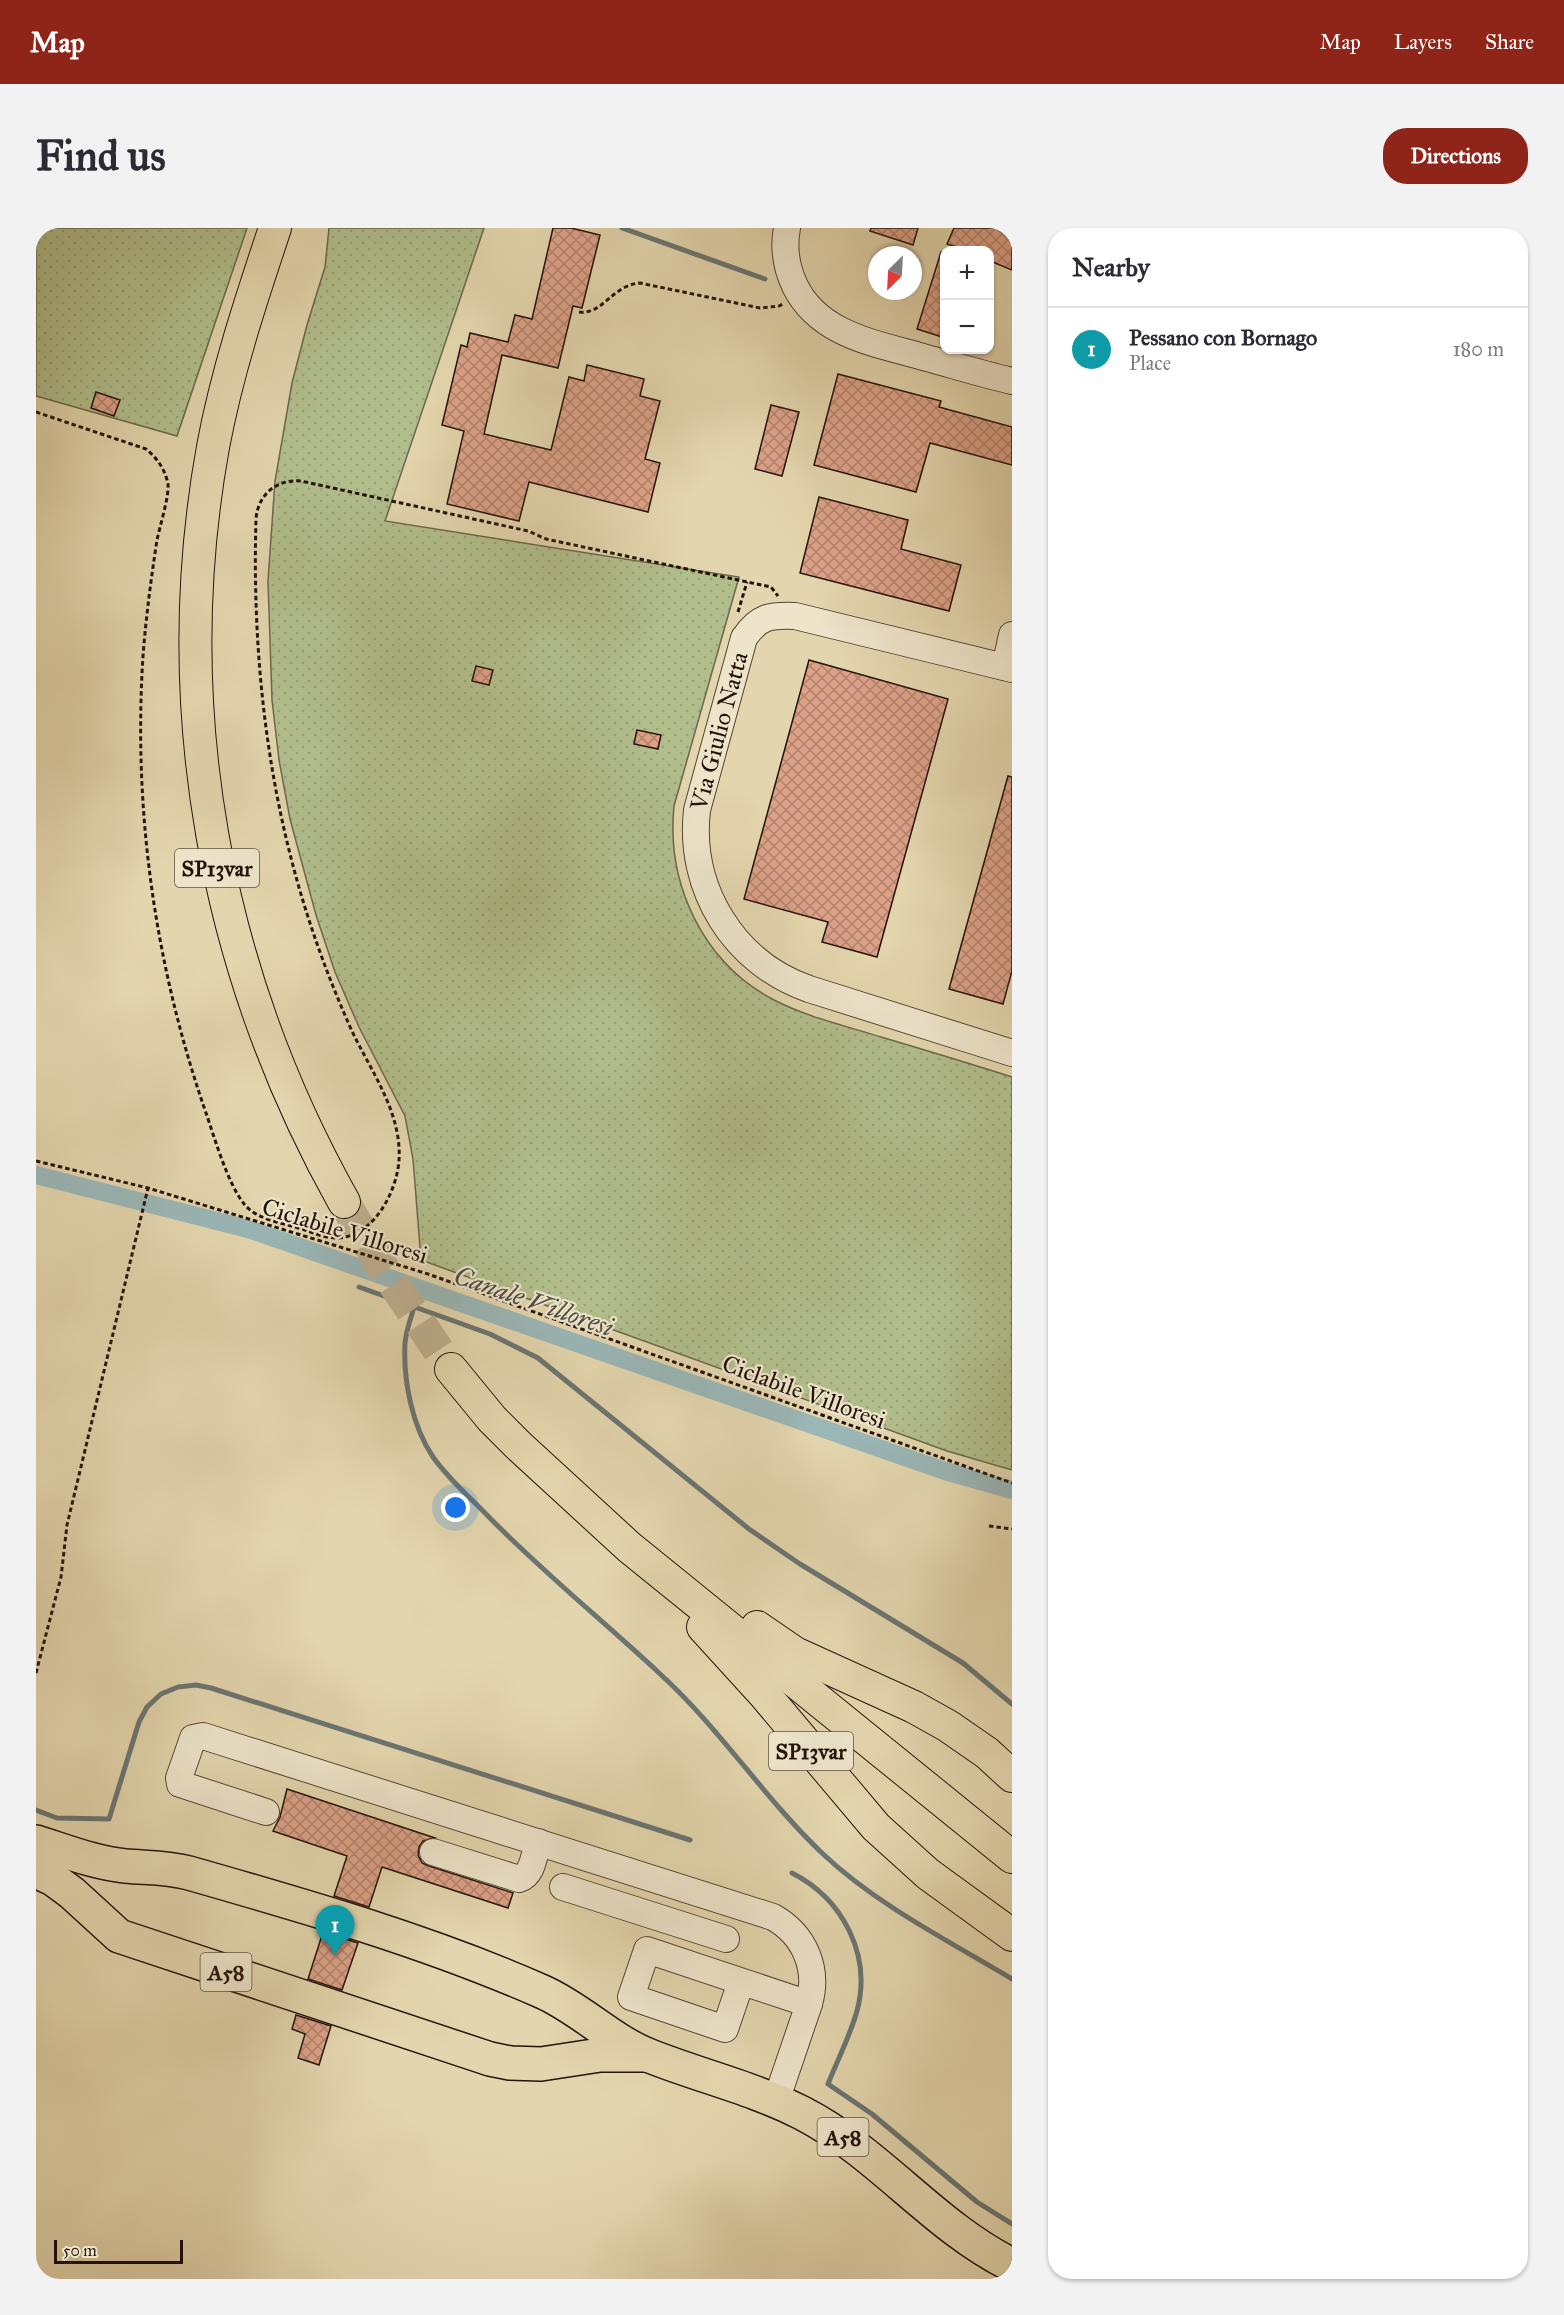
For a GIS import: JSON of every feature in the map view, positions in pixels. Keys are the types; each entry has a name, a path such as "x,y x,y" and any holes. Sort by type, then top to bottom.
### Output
{"highway":[{"name":"A58","path":"36,1842 98,1861 125,1866 174,1869 451,1955 550,1995 648,2055 776,2101 822,2123 844,2138 955,2230 993,2256 1012,2265"},
{"name":"A58","path":"36,1871 72,1893 119,1936 490,2059 510,2063 541,2064 600,2055 648,2055"}],"main road":[{"name":"SP13var","path":"275,228 244,321 227,384 206,490 196,599 198,729 211,836 224,900 241,963 281,1076 313,1145 344,1202"},
{"name":"SP13var","path":"451,1369 492,1419 629,1547 1012,1857"},
{"name":"SP13var","path":"629,1547 712,1597 795,1653 914,1707 948,1726 987,1753 1012,1776"},
{"name":"SP13var","path":"629,1547 764,1694 876,1827 928,1874 1012,1935"}],"street":[{"path":"787,228 784,246 787,264 799,294 820,318 846,334 1012,381"},
{"name":"Via Giulio Natta","path":"1009,668 795,616 771,616 755,625 744,638 697,810 696,837 699,866 716,913 744,950 769,970 794,984 1012,1053"},
{"path":"1009,668 1012,635"},
{"path":"266,1812 180,1784 179,1778 193,1738 203,1736 777,1919 795,1933 809,1956 813,1979 809,2004 776,2101"},
{"path":"433,1852 519,1879 525,1877 529,1872 538,1842"},
{"path":"563,1887 726,1939"},
{"path":"682,1962 692,1929"},
{"path":"741,1982 725,2029 631,1997 647,1950 809,2004"}],"path":[{"path":"579,312 593,312 612,294 630,284 653,285 760,308 779,306 799,294"},
{"path":"36,412 146,449 159,460 168,485 154,562 142,673 141,774 149,874 166,973 188,1059 234,1188 247,1208 264,1217 309,1232 340,1238 353,1234 369,1224 391,1193 398,1170 398,1140 388,1102 352,1030 321,955 299,888 282,820 269,741 256,624 256,519 261,500 275,486 288,481 302,481 528,531 546,539 771,588 795,616"},
{"path":"738,612 747,582"},
{"name":"Ciclabile Villoresi","path":"36,1161 148,1189 428,1274 1012,1483"},
{"path":"36,1673 61,1577 67,1525 148,1189"},
{"path":"244,1217 247,1208"},
{"path":"337,1246 340,1238"},
{"path":"989,1526 1012,1529"}],"green space":[{"path":"36,228 247,228 177,436 36,396"},
{"path":"329,228 484,228 385,521 739,577 674,806 673,835 676,864 683,892 694,918 709,943 727,965 749,984 774,1000 827,1021 1012,1077 1012,1470 947,1451 421,1260 413,1159 405,1116 359,1027 335,972 316,915 290,819 279,760 272,700 268,581 275,481 292,383 325,267"}],"building":[{"path":"553,228 571,228 600,235 582,308 573,306 558,368 502,355 484,434 551,450 569,377 584,381 587,365 644,379 640,396 660,401 645,459 660,463 648,512 529,482 519,521 447,504 464,431 442,425 461,345 467,347 470,333 508,342 515,315 532,319"},
{"path":"871,228 918,228 913,245 870,231"},
{"path":"954,228 1012,228 1012,270 994,263 994,246 947,244"},
{"path":"940,255 940,336 917,329"},
{"path":"838,374 941,401 939,407 1012,427 1012,465 930,443 916,492 814,465"},
{"path":"96,392 120,400 114,416 91,408"},
{"path":"771,405 799,412 782,476 755,469"},
{"path":"819,497 908,520 901,549 961,565 949,611 800,573"},
{"path":"809,660 948,699 877,957 822,942 828,922 744,899"},
{"path":"476,666 493,670 489,685 472,681"},
{"path":"637,730 661,735 658,749 634,744"},
{"path":"1008,776 1012,777 1012,971 1003,1004 949,989"},
{"path":"287,1789 435,1838 423,1841 419,1847 418,1855 422,1863 513,1893 508,1908 382,1867 369,1907 334,1896 347,1856 273,1831 280,1817"},
{"path":"323,1932 358,1943 342,1990 308,1979"},
{"path":"296,2015 331,2026 319,2065 298,2058 305,2034 292,2029"}],"waterway":[{"path":"622,228 765,279"},
{"name":"Canale Villoresi","path":"36,1175 248,1229 945,1471 1012,1490"},
{"path":"359,1287 490,1334 538,1358 749,1529 800,1564 963,1663 1012,1704"},
{"path":"414,1307 405,1343 407,1387 419,1431 444,1472 526,1553 680,1693 781,1810 823,1854 866,1890 890,1906 1012,1979"},
{"path":"36,1810 57,1818 109,1819 139,1722 147,1707 161,1694 178,1687 196,1685 690,1840"},
{"path":"792,1873 810,1884 839,1913 849,1931 860,1969 861,1990 857,2011 828,2084 872,2114 977,2202 1012,2224"}],"tunnel":[{"path":"344,1202 383,1268 451,1369"}],"place":[{"name":"Pessano con Bornago","path":"335,1955"}]}
